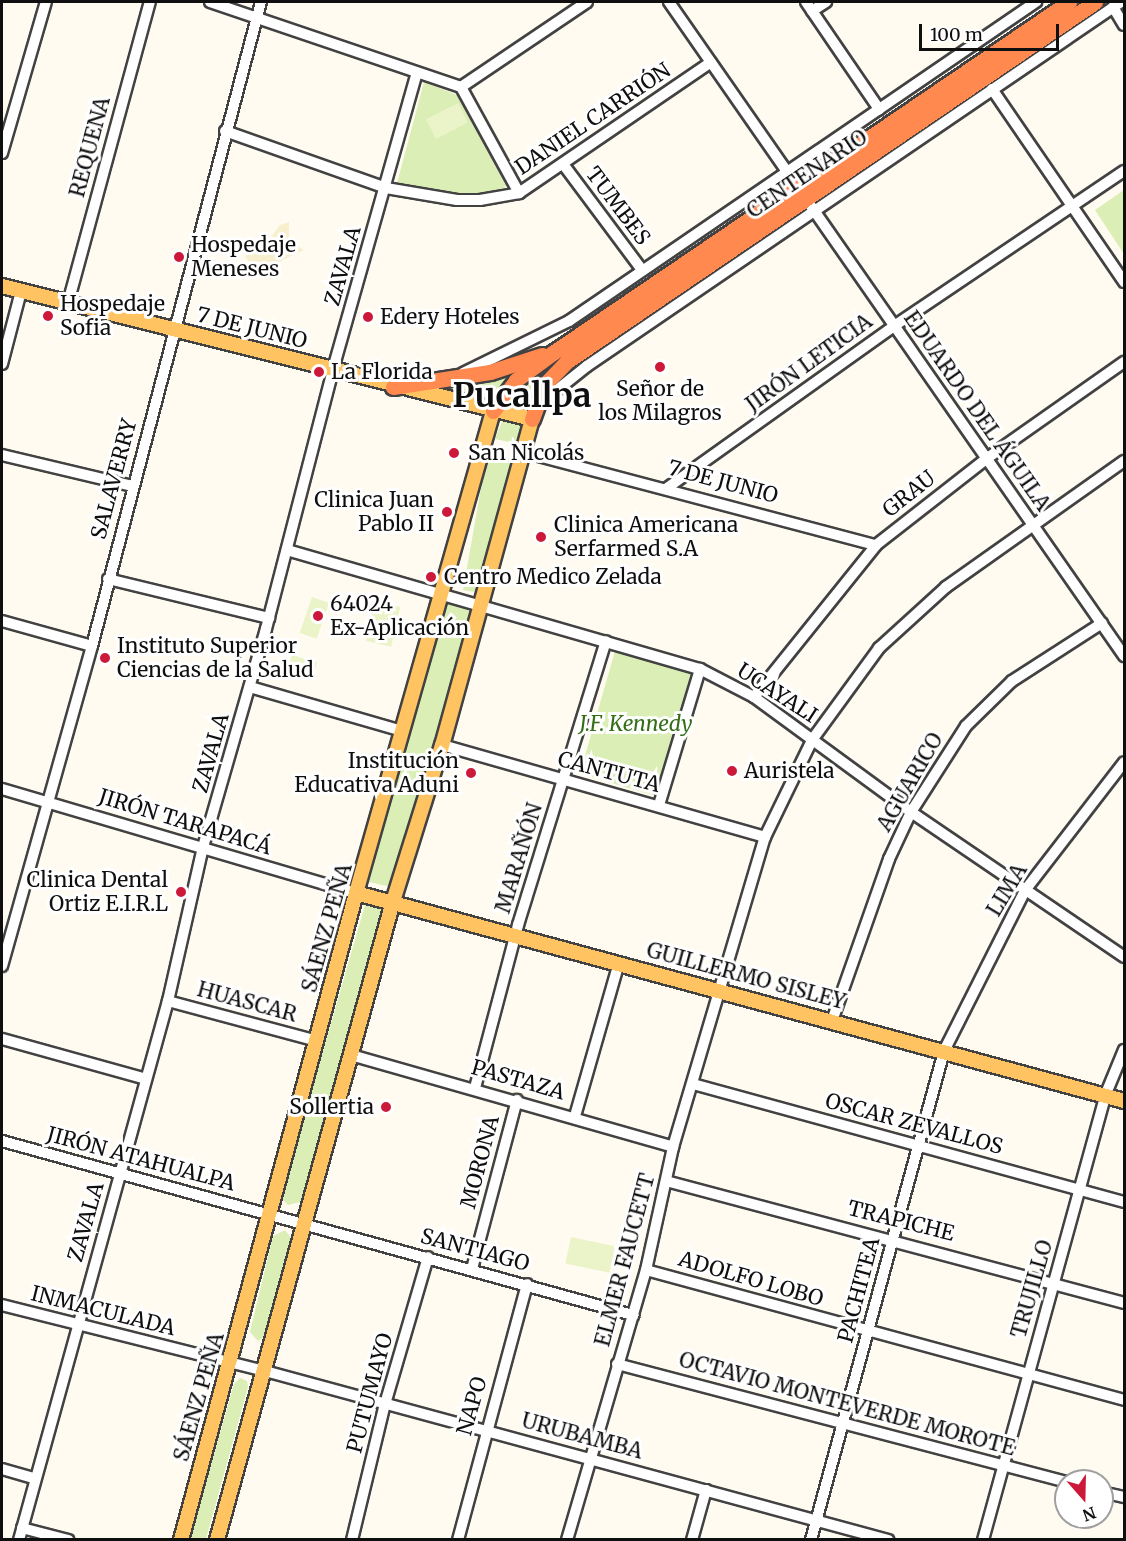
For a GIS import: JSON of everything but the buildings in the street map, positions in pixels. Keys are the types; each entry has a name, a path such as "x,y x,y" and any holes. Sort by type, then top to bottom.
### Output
{"highway":[{"name":"CENTENARIO","path":"554,352 806,200 1069,2"},
{"name":"CENTENARIO","path":"535,413 545,384 583,350 1095,2"},
{"path":"393,387 490,372 554,352"},
{"name":"SÁENZ PEÑA","path":"494,411 516,380 554,352"}],"main road":[{"name":"7 DE JUNIO","path":"2,286 333,369 393,387 494,411 535,413"},
{"name":"SÁENZ PEÑA","path":"181,1539 272,1215 356,893 440,593 494,411"},
{"path":"217,1539 392,905 442,745 535,413"},
{"name":"GUILLERMO SISLEY","path":"356,893 392,905 516,934 1125,1101"}],"street":[{"path":"2,153 46,2"},
{"name":"REQUENA","path":"68,303 150,2"},
{"path":"210,2 257,15 461,87 519,193"},
{"name":"SALAVERRY","path":"2,966 92,646 225,131 261,2"},
{"path":"461,87 587,2"},
{"name":"EDUARDO DEL ÁGUILA","path":"669,2 1125,656"},
{"path":"826,2 809,6 879,109"},
{"path":"452,378 569,321 1036,2"},
{"path":"535,413 587,366 806,200 992,89 1117,4 1125,25"},
{"name":"DANIEL CARRIÓN","path":"225,131 386,189 457,200 519,193 711,62"},
{"name":"ZAVALA","path":"19,1539 76,1326 168,1002 203,847 250,687 333,369 386,189 417,73"},
{"path":"992,89 1075,205 1125,282"},
{"name":"TUMBES","path":"563,164 642,270"},
{"name":"JIRÓN LETICIA","path":"667,488 894,326 1125,171"},
{"path":"2,364 21,291"},
{"name":"GRAU","path":"754,697 876,545 986,459 1125,362"},
{"name":"7 DE JUNIO","path":"523,452 667,488 876,545"},
{"path":"2,455 132,486"},
{"name":"ELMER FAUCETT","path":"567,1539 588,1458 646,1270 673,1147 765,837 812,740 879,648 946,586 1031,524 1124,462"},
{"name":"UCAYALI","path":"287,550 700,669 754,697 911,812 1125,957"},
{"path":"108,579 269,618"},
{"path":"2,621 92,646"},
{"name":"AGUARICO","path":"832,1021 889,860 911,812 966,726 1012,681 1102,623"},
{"name":"MARAÑÓN","path":"475,1088 516,934 606,641"},
{"path":"659,805 700,669"},
{"path":"250,687 402,731"},
{"name":"CANTUTA","path":"442,745 765,837"},
{"name":"LIMA","path":"944,1051 1026,889 1125,762"},
{"name":"JIRÓN TARAPACÁ","path":"2,789 356,893"},
{"path":"575,1116 619,963"},
{"name":"HUASCAR","path":"168,1002 317,1041"},
{"path":"2,1039 146,1079"},
{"name":"TRUJILLO","path":"983,1539 1030,1373 1052,1283 1082,1191 1105,1096 1125,1050"},
{"name":"PACHITEA","path":"811,1539 920,1146 944,1051"},
{"name":"PASTAZA","path":"351,1055 575,1116 673,1147"},
{"name":"OSCAR ZEVALLOS","path":"693,1084 1125,1202"},
{"name":"MORONA","path":"472,1269 517,1100"},
{"name":"JIRÓN ATAHUALPA","path":"2,1141 120,1176 306,1222"},
{"name":"TRAPICHE","path":"666,1181 893,1239 1125,1303"},
{"name":"SANTIAGO","path":"306,1222 633,1315"},
{"name":"PUTUMAYO","path":"352,1539 385,1404 428,1257"},
{"name":"ADOLFO LOBO","path":"646,1270 1125,1400"},
{"name":"NAPO","path":"458,1539 485,1430 527,1284"},
{"name":"INMACULADA","path":"2,1305 76,1326 265,1371"},
{"name":"OCTAVIO MONTEVERDE MOROTE","path":"617,1364 1054,1479"},
{"name":"URUBAMBA","path":"265,1371 888,1539"},
{"path":"2,1469 34,1478"},
{"path":"692,1539 706,1490"},
{"path":"22,1528 68,1539"}],"shaded area":[{"path":"289,222 289,241 304,250 281,261 272,280 254,270 245,256 262,249 280,225"}],"green space":[{"path":"424,82 457,95 506,186 500,192 462,195 397,183"},
{"path":"458,103 468,123 436,139 426,119"},
{"path":"1124,190 1124,254 1095,210"},
{"path":"516,370 493,404 440,390"},
{"path":"533,373 528,413 501,407"},
{"path":"503,419 525,424 519,444 495,439"},
{"path":"487,454 514,459 490,595 463,590"},
{"path":"312,597 329,603 317,639 300,633"},
{"path":"445,600 471,612 391,887 369,882"},
{"path":"375,601 400,607 391,647 366,641"},
{"name":"J.F. Kennedy","path":"615,651 693,673 658,796 580,774"},
{"path":"292,655 317,662 313,676 288,668"},
{"path":"367,898 385,902 304,1201 288,1205 281,1198"},
{"path":"285,1230 292,1239 264,1337 258,1341 250,1332 273,1236"},
{"path":"571,1237 615,1246 609,1273 565,1263"},
{"path":"240,1378 247,1381 248,1387 206,1539 190,1539 234,1384"}],"place":[{"name":"Hospedaje Meneses","path":"179,257"},
{"name":"Hospedaje Sofia","path":"48,316"},
{"name":"Edery Hoteles","path":"368,317"},
{"name":"Señor de los Milagros","path":"660,367"},
{"name":"La Florida","path":"319,372"},
{"name":"San Nicolás","path":"454,453"},
{"name":"Clinica Juan Pablo II","path":"447,512"},
{"name":"Clinica Americana Serfarmed S.A","path":"541,537"},
{"name":"Centro Medico Zelada","path":"431,577"},
{"name":"64024 Ex-Aplicación","path":"318,616"},
{"name":"Instituto Superior Ciencias de la Salud","path":"105,658"},
{"name":"Auristela","path":"732,771"},
{"name":"Institución Educativa Aduni","path":"471,773"},
{"name":"Clinica Dental Ortiz E.I.R.L","path":"181,892"},
{"name":"Sollertia","path":"386,1107"}],"district":[{"name":"Pucallpa","path":"522,396"}]}
